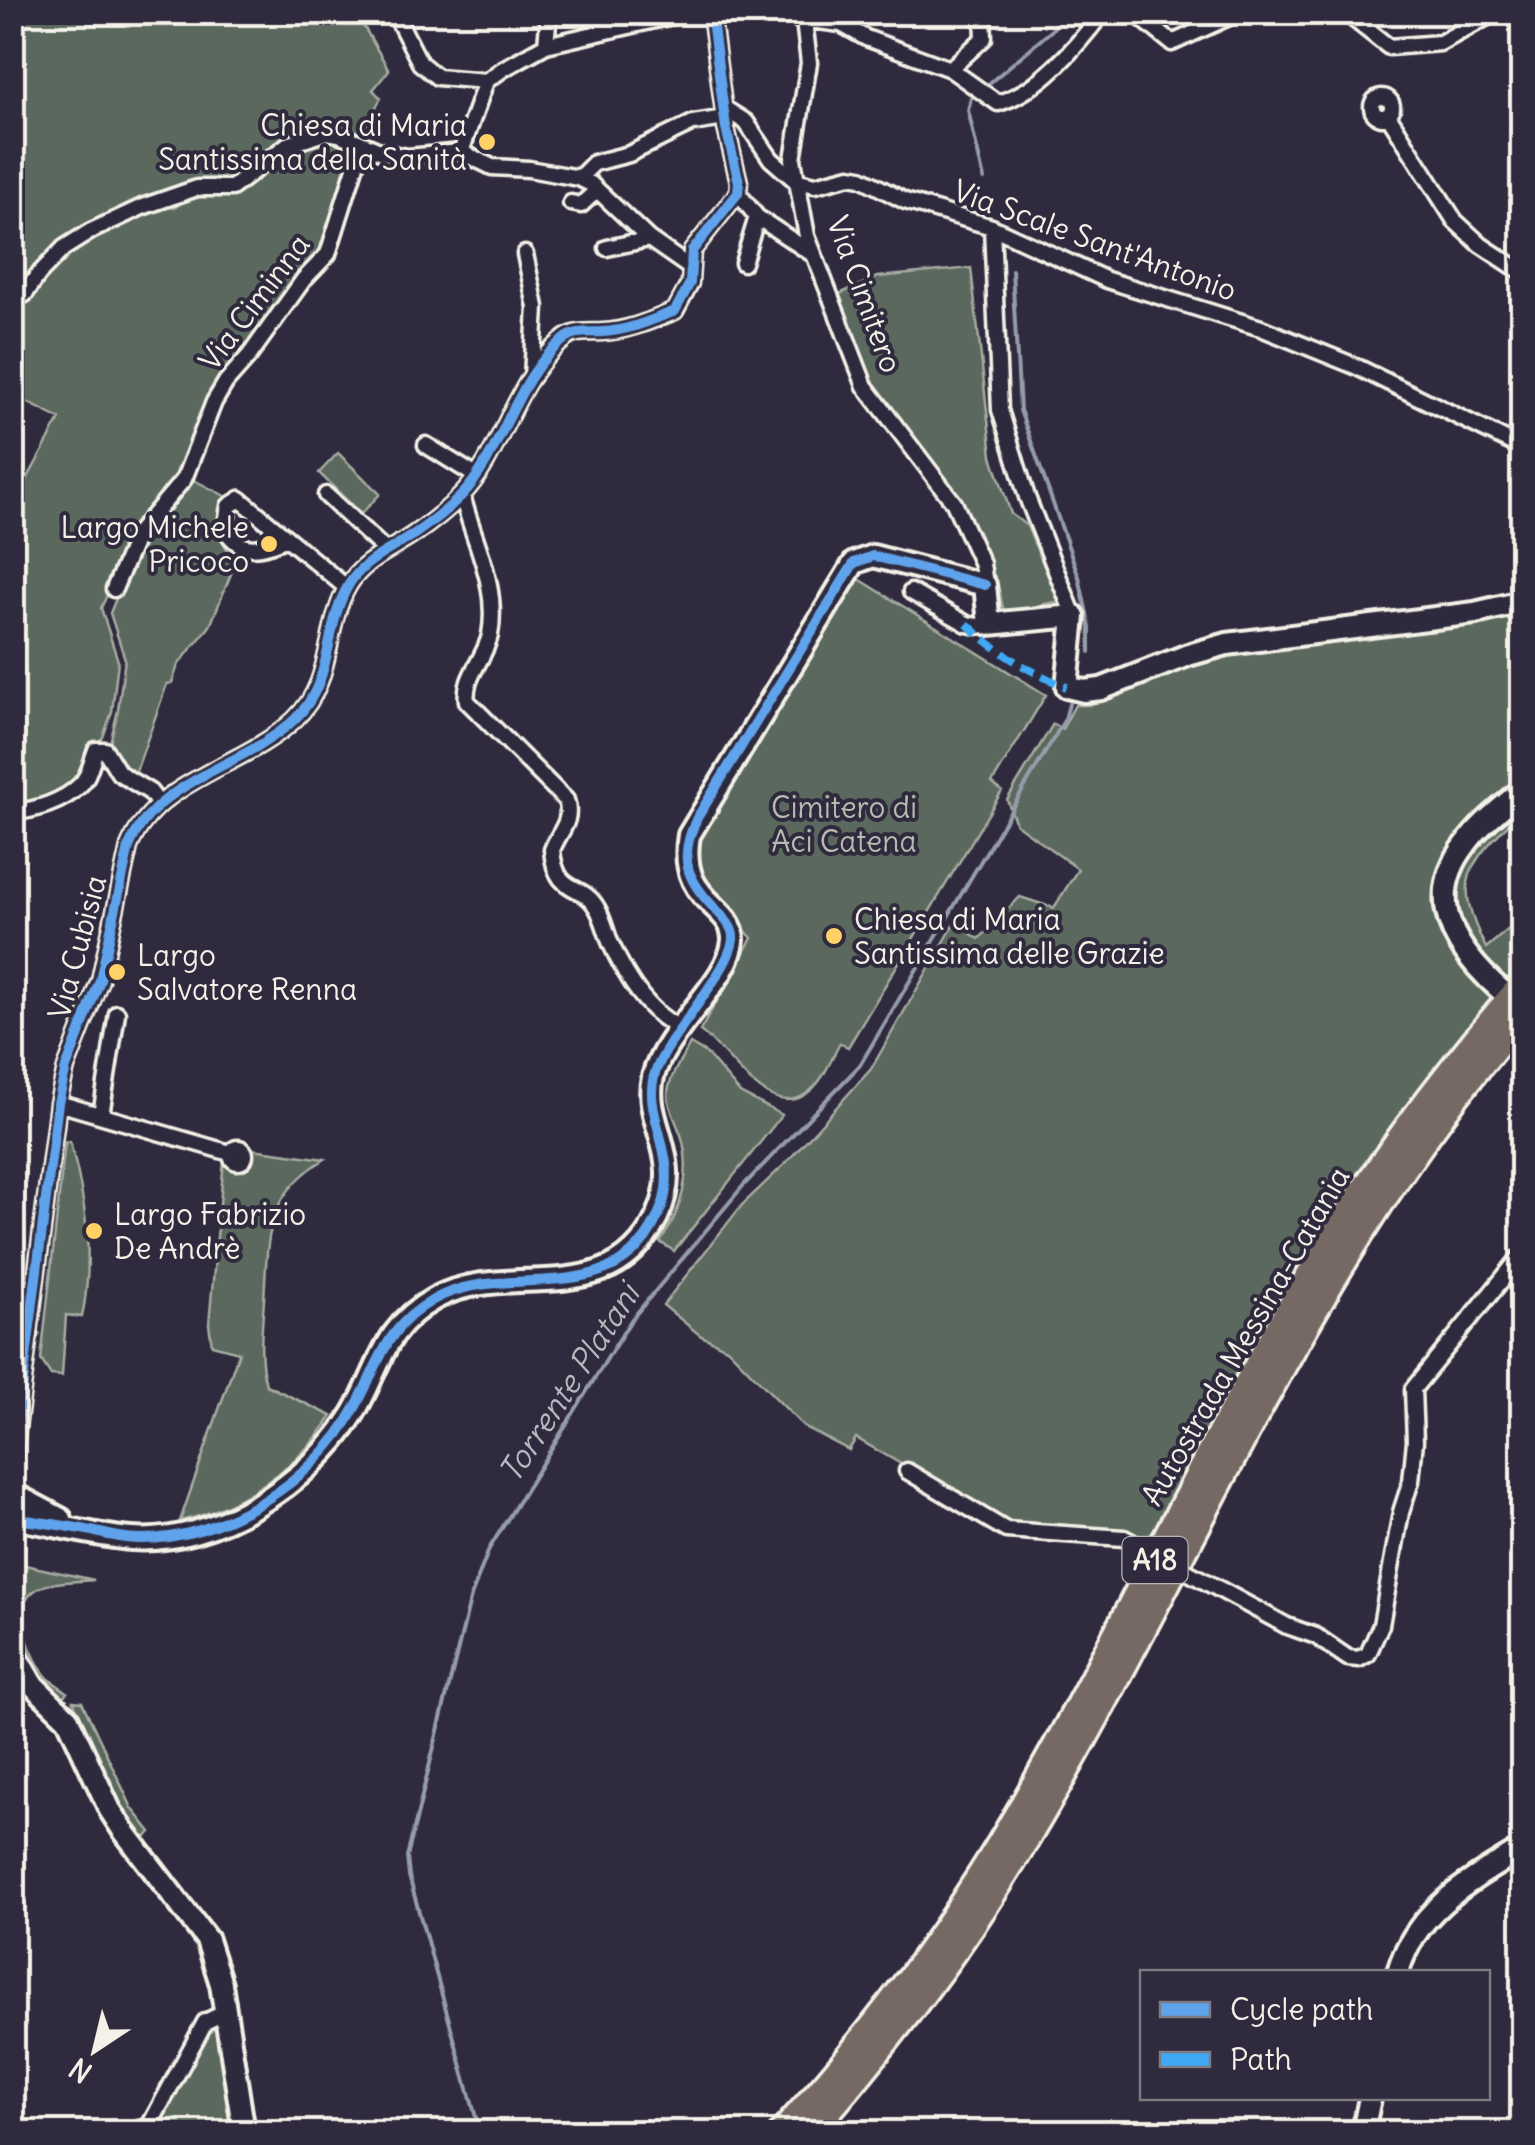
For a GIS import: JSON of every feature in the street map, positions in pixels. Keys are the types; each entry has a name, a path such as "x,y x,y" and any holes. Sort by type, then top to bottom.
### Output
{"highway":[{"name":"Autostrada Messina-Catania","path":"782,2132 889,2006 965,1899 1056,1746 1282,1324 1328,1246 1404,1132 1512,988"},
{"name":"Autostrada Messina-Catania","path":"810,2132 905,2018 982,1911 1074,1755 1336,1270 1413,1155 1522,1014"}],"street":[{"path":"394,12 420,63 438,77 486,81 546,46 690,12"},
{"path":"546,46 549,12"},
{"path":"12,812 40,808 78,788 96,750 106,750 119,772 150,792 160,804 294,719 322,676 346,588 358,572 418,532 462,495 532,378 569,336 623,331 675,311 690,283 692,250 738,193 740,182 724,113 710,12"},
{"path":"750,12 841,24 866,38 950,70 998,103 1012,100 1065,58 1103,12"},
{"path":"950,70 984,38 984,12"},
{"path":"1134,12 1162,38 1172,42 1240,12"},
{"path":"1345,12 1388,47 1440,43 1496,12"},
{"name":"Via Cimitero","path":"803,16 809,63 792,160 815,256 865,386 954,503 982,564 989,624"},
{"path":"461,152 486,81"},
{"path":"579,178 594,163 629,154 693,123 724,113 746,122 771,159 795,180"},
{"path":"1388,116 1455,221 1480,245 1522,272"},
{"path":"12,301 25,294 38,274 64,248 90,231 197,188 232,188 288,145 327,132 408,157 461,152 492,167 579,178 649,239 690,268"},
{"name":"Via Ciminna","path":"114,589 138,534 184,479 214,402 226,382 281,314 304,278 328,254 358,158 366,146"},
{"name":"Via Scale Sant'Antonio","path":"795,180 815,185 850,176 861,178 905,202 992,227 1107,280 1260,328 1356,366 1522,448"},
{"path":"571,203 581,205 597,190"},
{"path":"738,193 757,217 815,256"},
{"path":"743,263 757,217"},
{"path":"992,227 1000,410 1027,498 1074,616 1067,687 1084,691 1102,689 1226,644 1475,613 1522,602"},
{"path":"607,248 649,239"},
{"path":"526,254 536,307 532,378"},
{"path":"426,445 476,476"},
{"path":"326,495 386,552"},
{"path":"462,495 493,596 490,635 482,661 465,690 467,701 566,800 568,824 552,850 556,872 562,883 591,900 636,986 664,1020 678,1027"},
{"path":"287,538 346,588"},
{"path":"12,1518 135,1539 200,1531 279,1493 305,1472 353,1413 389,1338 416,1310 468,1286 586,1277 624,1256 655,1221 666,1192 667,1158 652,1093 658,1065 678,1027 726,960 733,937 730,926 695,888 689,875 689,835 854,563 873,556 985,584"},
{"path":"911,592 977,626 1074,616"},
{"path":"1512,988 1473,966 1457,944 1449,921 1447,897 1452,870 1464,846 1522,790"},
{"name":"Via Cubisia","path":"12,1469 58,1103 66,1068 100,980 136,830 160,804"},
{"path":"101,1115 117,1013"},
{"path":"58,1103 230,1152"},
{"path":"907,1471 1006,1530 1124,1538 1287,1626 1316,1636 1348,1658 1359,1659 1368,1654 1381,1625 1382,1603 1411,1481 1415,1441 1412,1389 1522,1255"},
{"path":"12,1324 30,1334"},
{"path":"12,1493 86,1530"},
{"path":"15,1664 74,1728 110,1810 208,1940 226,2012 244,2132"},
{"path":"1399,1970 1408,1942 1427,1916 1522,1849"},
{"path":"146,2132 205,2022 226,2012"},
{"path":"1363,2132 1370,2100"}],"green space":[{"path":"13,13 356,13 389,70 373,90 381,98 359,138 325,128 234,182 74,234 13,296"},
{"path":"336,138 358,147 329,245 242,360 185,469 136,531 125,536 120,548 124,559 101,608 118,661 112,712 103,737 86,755 86,772 74,786 42,801 13,808 13,505 60,419 13,395 13,309 31,298 51,266 95,234 159,205 175,208 187,197 203,192 228,192 291,148"},
{"path":"971,268 992,456 1011,514 1027,526 1059,601 1004,613 997,582 955,491 870,383 837,295 878,277"},
{"path":"338,453 380,494 361,514 319,473"},
{"path":"190,478 227,497 220,531 235,564 210,626 178,665 172,683 167,684 134,777 125,772 109,747 125,659 110,613 143,533"},
{"name":"Cimitero di Aci Catena","path":"856,577 1046,695 992,783 1002,791 848,1047 840,1043 811,1090 796,1099 781,1099 752,1082 700,1031 752,938 704,880 698,852 700,835"},
{"path":"1522,613 1522,780 1476,820 1440,923 1460,964 1496,998 1151,1543 1120,1531 1008,1526 856,1438 849,1450 804,1427 727,1348 701,1336 663,1305 742,1205 871,1069 955,923 979,939 1020,897 1054,908 1078,869 1016,824 1007,800 1053,724 1062,729 1075,705 1089,705 1180,669 1238,653"},
{"path":"1513,810 1522,810 1478,858 1468,886 1475,924 1486,948 1522,918 1522,969 1506,987 1480,964 1469,947 1459,919 1456,890 1472,848"},
{"path":"690,1044 707,1054 740,1093 782,1115 674,1251 660,1242 679,1206 686,1166 668,1094 673,1074"},
{"path":"65,1142 70,1142 80,1185 87,1274 82,1317 66,1315 62,1376 51,1375 41,1360"},
{"path":"252,1149 325,1159 290,1188 273,1220 261,1353 266,1385 332,1416 303,1452 266,1483 224,1506 180,1521 239,1352 212,1345 209,1324 224,1160 233,1167 245,1168 253,1158"},
{"path":"20,1564 94,1580 39,1588 26,1600 23,1610 26,1635 36,1660 48,1678 67,1692 64,1697 33,1670 18,1640 15,1604"},
{"path":"73,1701 82,1702 132,1808 151,1832 144,1840 125,1816"},
{"path":"219,2025 235,2132 149,2132 207,2026"}],"waterway":[{"name":"Torrente Platani","path":"986,86 1051,31 1065,12"},
{"name":"Torrente Platani","path":"971,98 968,110 984,179"},
{"name":"Torrente Platani","path":"1012,270 1020,410 1079,577 1090,628 1090,652"},
{"name":"Torrente Platani","path":"480,2132 407,1857 471,1596 489,1549 631,1320 743,1186 860,1065 1065,719 1069,704"}],"marked path":[{"path":"967,624 1014,660 1067,687"}],"cycle path":[{"path":"12,1469 58,1103 66,1068 100,980 129,847 142,824 160,805 275,735 308,704 323,671 340,602 354,577 432,522 461,496 476,478 521,394 548,354 575,334 622,330 675,311 690,283 692,251 738,193 711,12"},
{"path":"12,1518 139,1539 171,1537 234,1517 291,1482 316,1459 355,1408 393,1335 433,1300 463,1288 592,1274 620,1262 644,1241 662,1206 666,1187 667,1169 653,1103 655,1073 713,983 731,949 733,936 688,869 687,846 697,818 854,563 873,556 985,585"}],"place":[{"name":"Chiesa di Maria Santissima della Sanità","path":"487,142"},
{"name":"Largo Michele Pricoco","path":"269,544"},
{"name":"Chiesa di Maria Santissima delle Grazie","path":"834,936"},
{"name":"Largo Salvatore Renna","path":"117,972"},
{"name":"Largo Fabrizio De Andrè","path":"94,1231"}]}
